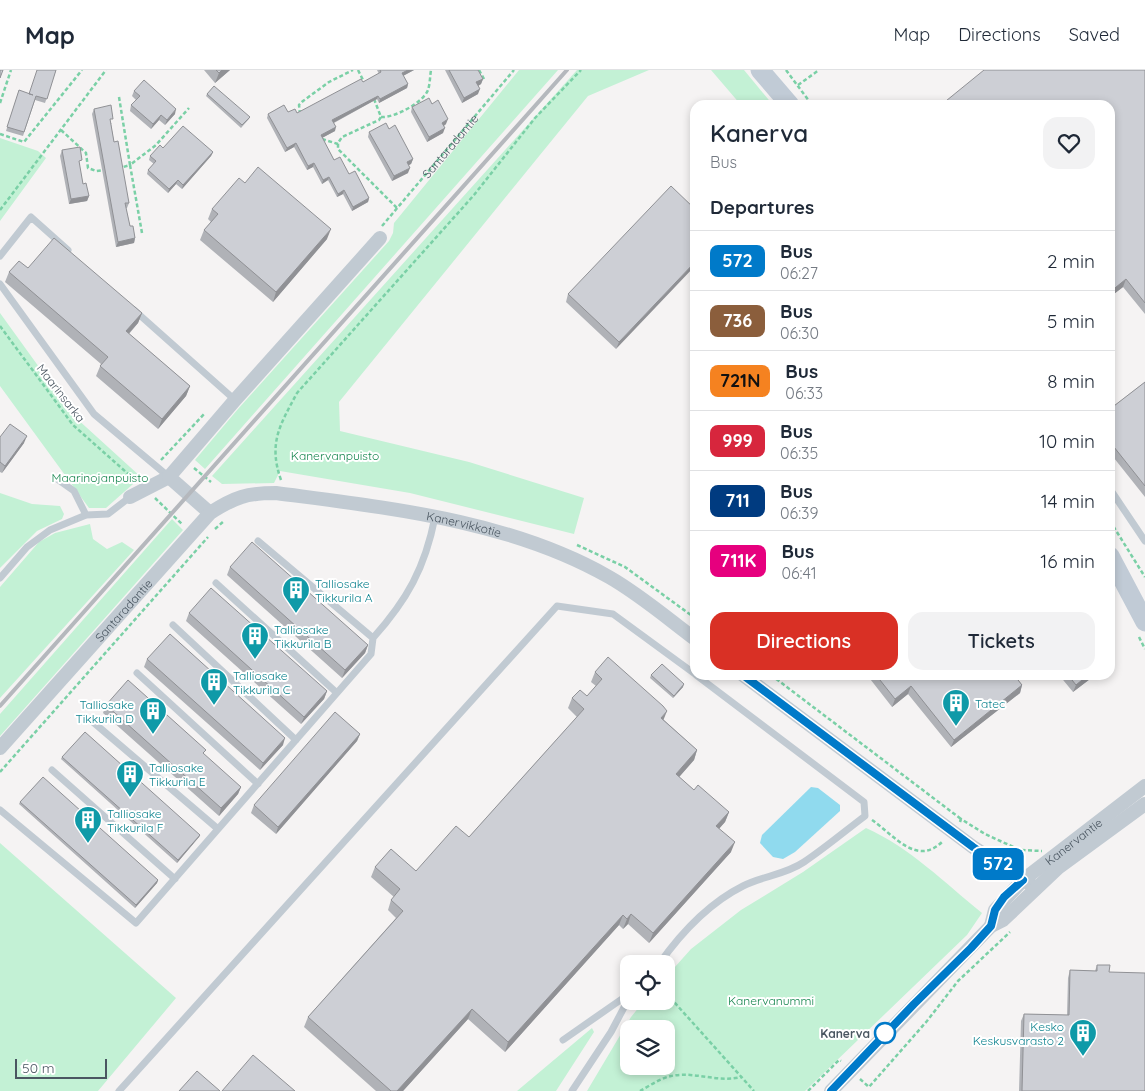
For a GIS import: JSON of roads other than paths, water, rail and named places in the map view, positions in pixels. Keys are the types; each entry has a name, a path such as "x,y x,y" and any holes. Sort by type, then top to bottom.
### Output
{"main road":[{"path":"760,70 786,100"},
{"path":"1115,565 1145,622"}],"street":[{"path":"130,497 143,487 169,477 380,238"},
{"path":"169,477 210,513"},
{"name":"Kanervikkotie","path":"210,513 232,499 252,493 276,494 451,519 520,540 584,564 632,592 690,635"},
{"name":"Santaradantie","path":"0,748 210,513"},
{"path":"750,680 973,847 1036,888"},
{"name":"Kanervantie","path":"991,926 995,910 1004,897 1023,880 1145,786"},
{"name":"Kanervantie","path":"831,1091 991,926 1003,920 1036,888 1100,835 1145,804"}],"lane":[{"path":"0,256 31,217 74,256"},
{"path":"0,284 94,414 169,477"},
{"path":"124,301 235,400"},
{"path":"57,479 74,491 86,515"},
{"path":"1115,496 1145,541"},
{"path":"0,578 37,538 72,519 86,515 108,514 130,497"},
{"path":"0,810 136,923 371,654 373,638 396,613 417,578 430,544 435,517"},
{"path":"258,541 373,638"},
{"path":"216,583 337,693"},
{"path":"119,1091 557,606 613,614 690,670"},
{"path":"174,625 296,740"},
{"path":"136,673 258,784"},
{"path":"665,955 678,937 718,902 744,886 786,872 804,862 865,816 866,808 864,802 704,680"},
{"path":"93,722 218,829"},
{"path":"52,770 174,879"},
{"path":"563,1040 620,1000"},
{"path":"572,1091 611,1032 623,1010"}],"water":[{"path":"811,787 818,788 840,805 840,811 795,852 783,859 773,857 760,843 762,835"}],"railway":[{"path":"0,706 567,70"}],"place":[{"name":"Talliosake Tikkurila A","path":"296,614"},
{"name":"Talliosake Tikkurila B","path":"255,660"},
{"name":"Talliosake Tikkurila C","path":"214,706"},
{"name":"Tatec","path":"956,727"},
{"name":"Talliosake Tikkurila D","path":"153,735"},
{"name":"Talliosake Tikkurila E","path":"130,798"},
{"name":"Talliosake Tikkurila F","path":"88,844"},
{"name":"Kanerva","path":"885,1033"},
{"name":"Kesko Keskusvarasto 2","path":"1083,1057"}],"park label":[{"name":"Kanervanpuisto","path":"335,455"},
{"name":"Maarinojanpuisto","path":"100,477"},
{"name":"Kanervanummi","path":"771,1000"}]}
